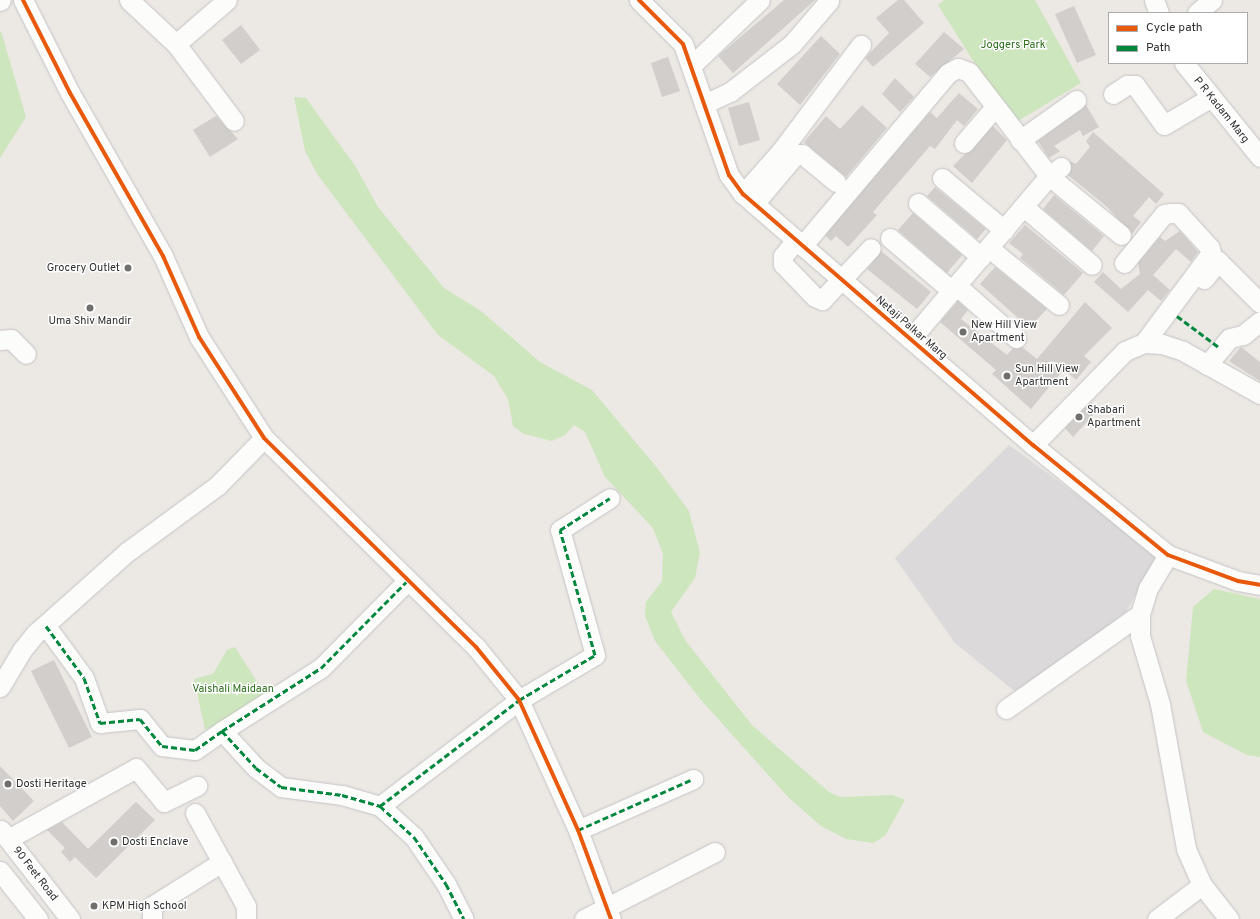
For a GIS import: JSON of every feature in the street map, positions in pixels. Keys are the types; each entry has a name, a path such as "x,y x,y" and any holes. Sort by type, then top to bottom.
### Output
{"street":[{"path":"23,0 70,93 163,256 199,337 264,438 406,582 476,647 519,700 578,830 608,914"},
{"path":"129,0 176,44 234,121"},
{"path":"176,44 227,0"},
{"name":"Netaji Palkar Marg","path":"639,0 683,44 729,175 748,199 1033,445 1168,555 1238,581 1260,585"},
{"path":"690,66 760,0"},
{"path":"1154,0 1159,12"},
{"path":"1199,12 1212,0"},
{"path":"704,104 730,92 792,44 829,1"},
{"path":"748,199 781,151 861,45"},
{"name":"P R Kadam Marg","path":"1185,64 1210,98 1260,157"},
{"path":"871,248 828,297 815,297 783,264 783,256 799,243 948,73 958,68 969,72 1020,140 1121,235"},
{"path":"1113,94 1127,85 1135,85 1164,125 1210,98"},
{"path":"1020,140 1076,100"},
{"path":"964,143 995,107"},
{"path":"748,199 796,154 802,154 836,182"},
{"path":"911,340 1055,172"},
{"path":"942,178 1004,230"},
{"path":"918,203 985,253 1059,304"},
{"path":"1024,207 1092,265"},
{"path":"1124,263 1164,214 1178,213 1210,248 1211,253 1151,343"},
{"path":"890,238 955,288 1016,338"},
{"path":"1033,445 1125,352 1151,343 1218,261 1260,303"},
{"path":"1207,365 1230,338 1244,335 1260,321"},
{"path":"0,340 11,339 26,354"},
{"path":"1151,343 1207,365 1260,394"},
{"path":"0,687 22,650 46,626 127,552 218,486 264,438"},
{"path":"380,806 519,700 595,655 560,530 610,498"},
{"path":"1168,555 1148,588 1140,614 1140,636 1160,704 1176,808 1186,849 1202,885 1229,919"},
{"path":"46,626 84,678 100,723 140,719 162,746 195,750 321,668 406,582"},
{"path":"1006,709 1140,614"},
{"path":"222,731 256,768 281,787 342,794 380,806 414,837 446,884 464,919"},
{"path":"3,833 136,768 164,802 197,786"},
{"path":"578,830 693,779"},
{"path":"195,813 246,906 246,919"},
{"name":"90 Feet Road","path":"3,833 51,892 70,919"},
{"path":"584,919 608,914 715,852"},
{"path":"152,919 152,906 222,862"},
{"path":"4,884 34,914 51,892"},
{"path":"1157,919 1202,885"}],"shaded area":[{"path":"1009,445 1158,554 1126,612 1018,694 955,643 895,558"}],"green space":[{"name":"Joggers Park","path":"944,0 1035,0 1081,83 1013,124 938,5"},
{"path":"1,31 26,117 0,158 0,32"},
{"path":"294,97 306,98 356,167 378,207 444,288 481,311 540,362 592,390 658,469 689,511 700,553 695,578 671,612 685,640 752,725 829,792 840,797 893,795 905,800 885,836 873,843 846,839 821,826 788,797 701,700 655,641 645,616 646,602 662,581 663,554 653,528 605,477 585,432 574,425 565,435 552,441 524,434 513,426 508,399 494,376 438,335 317,174 305,151"},
{"path":"1214,589 1260,599 1260,757 1247,755 1203,732 1186,681 1193,607"},
{"name":"Vaishali Maidaan","path":"235,647 268,699 205,730 194,679 213,674 227,650"}],"building":[{"path":"784,0 815,0 733,73 718,56"},
{"path":"898,0 904,0 924,23 873,67 865,58 889,33 876,18"},
{"path":"1074,6 1096,55 1077,63 1055,14"},
{"path":"241,25 260,50 241,64 222,40"},
{"path":"944,32 964,49 930,77 915,64"},
{"path":"821,36 840,54 800,105 777,84"},
{"path":"668,57 680,91 662,97 651,63"},
{"path":"895,78 914,97 900,112 882,94"},
{"path":"959,93 978,109 964,126 957,120 935,149 930,146 873,212 877,215 848,247 836,236 831,241 825,235 930,112 937,118"},
{"path":"749,102 760,140 739,146 728,108"},
{"path":"862,105 887,128 846,177 804,142 826,116 840,129"},
{"path":"1086,105 1099,127 1083,136 1080,130 1054,146 1060,151 1049,158 1038,141"},
{"path":"216,116 238,139 210,157 193,130"},
{"path":"993,126 1007,140 972,183 953,166"},
{"path":"1093,132 1164,194 1156,204 1149,197 1133,216 1141,222 1132,234 1106,206 1068,175 1070,161 1076,164 1090,147 1086,141"},
{"path":"935,187 986,229 977,239 927,196"},
{"path":"1054,195 1104,236 1092,251 1043,209"},
{"path":"913,213 962,255 947,273 898,230"},
{"path":"1025,225 1083,273 1064,295 1020,258 1023,254 1009,243"},
{"path":"1180,231 1198,252 1191,262 1176,249 1153,275 1170,290 1161,301 1148,290 1128,312 1094,282 1103,272 1121,289 1140,274 1138,263 1160,237 1165,241"},
{"path":"881,251 931,292 917,309 867,269"},
{"path":"995,267 1047,309 1029,328 980,284"},
{"path":"958,301 968,310 961,319 1007,355 1013,348 1022,347 1037,359 1085,302 1112,328 1084,356 1091,362 1076,380 1064,369 1031,409 992,374 996,370 940,322"},
{"path":"1241,347 1260,362 1260,381 1229,361"},
{"name":"Shabari Apartment","path":"1090,402 1098,410 1073,437 1065,428"},
{"path":"54,660 92,737 69,748 31,671"},
{"name":"Dosti Heritage","path":"0,766 34,801 13,821 0,806"},
{"name":"Dosti Enclave","path":"136,802 155,820 96,878 75,857 70,862 61,852 65,848 47,830 62,822 88,849"}],"marked path":[{"path":"1177,316 1220,348"},
{"path":"380,806 519,700 595,655 560,530 610,498"},
{"path":"222,731 321,668 406,582"},
{"path":"46,626 84,678 100,723 140,719 162,746 195,750 222,731 256,768 281,787 342,795 380,806 414,837 446,884 464,919"},
{"path":"578,830 693,779"}],"cycle path":[{"path":"23,0 70,93 163,256 199,337 264,438 476,647 519,700 578,830 611,919"},
{"path":"639,0 683,44 729,175 743,194 1033,445 1168,555 1238,581 1260,585"}],"place":[{"name":"Grocery Outlet","path":"128,268"},
{"name":"Uma Shiv Mandir","path":"90,308"},
{"name":"New Hill View Apartment","path":"963,332"},
{"name":"Sun Hill View Apartment","path":"1007,376"},
{"name":"Shabari Apartment","path":"1079,417"},
{"name":"Dosti Heritage","path":"8,784"},
{"name":"Dosti Enclave","path":"114,842"},
{"name":"KPM High School","path":"94,906"}]}
